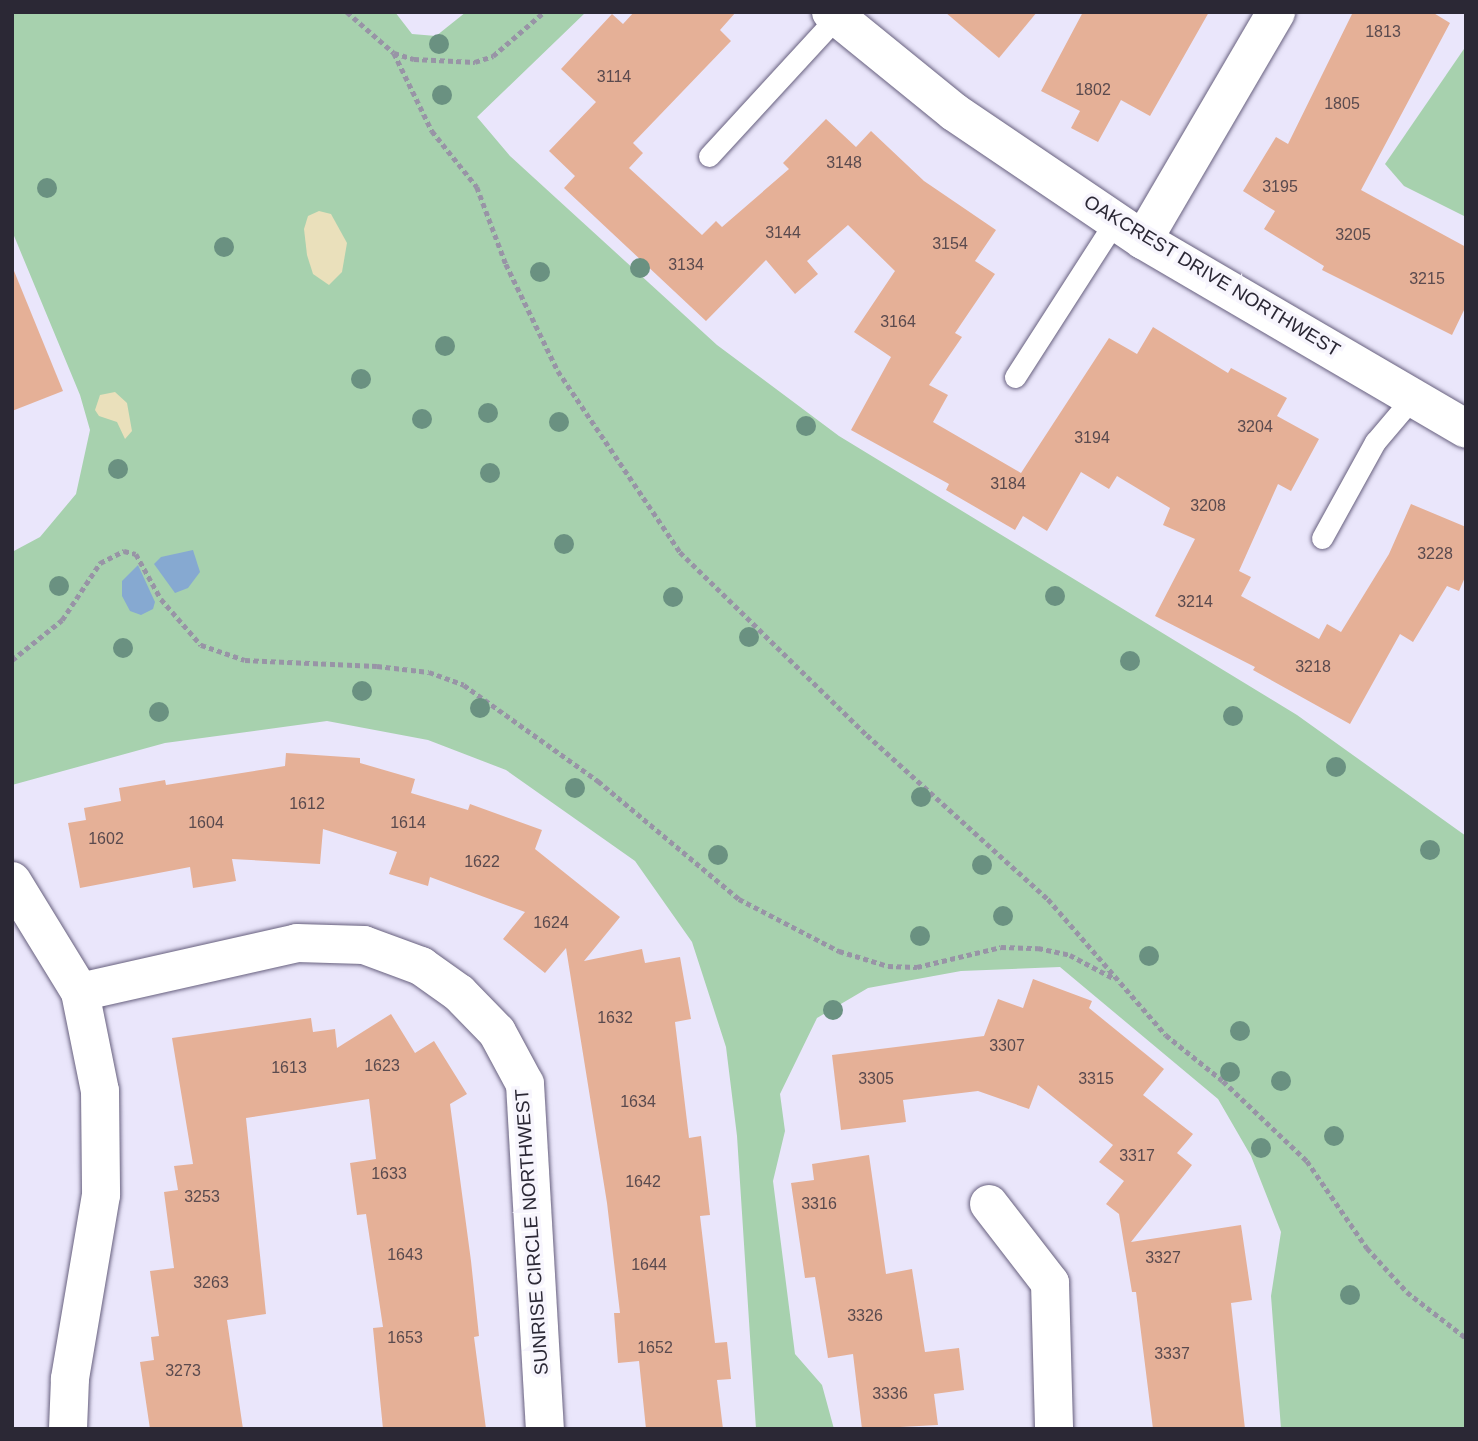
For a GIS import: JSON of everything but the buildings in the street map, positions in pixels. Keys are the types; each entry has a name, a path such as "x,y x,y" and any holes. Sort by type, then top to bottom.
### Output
{"street":[{"path":"1129,230 1276,12"},
{"name":"OAKCREST DRIVE NORTHWEST","path":"834,15 954,112 1129,230 1466,429"},
{"path":"12,881 80,992 100,1091 101,1195 70,1379 68,1429"},
{"name":"SUNRISE CIRCLE NORTHWEST","path":"80,992 298,943 364,945 421,966 459,993 497,1032 525,1084 545,1429"},
{"path":"989,1204 1050,1283 1054,1429"}],"lane":[{"path":"709,156 834,15"},
{"path":"1015,377 1129,230"},
{"path":"1322,538 1375,442 1414,396"}],"path":[{"path":"347,12 394,53 432,131 477,187 506,264 558,371 680,551 812,683 1048,899 1166,1035 1223,1081 1307,1161 1367,1248 1407,1292 1466,1338"},
{"path":"394,53 414,59 475,62 493,56 544,12"},
{"path":"12,660 62,620 100,563 124,551 136,554 161,599 201,645 245,660 377,666 429,672 464,685 598,781 739,899 839,951 888,966 917,967 1001,947 1038,948 1070,955 1117,980"}],"green space":[{"path":"12,12 395,12 412,34 436,36 466,12 586,12 477,117 510,156 717,345 839,436 1297,715 1466,836 1466,1429 1281,1429 1271,1296 1281,1232 1251,1156 1218,1099 1060,967 961,971 868,988 817,1018 780,1094 785,1131 773,1181 795,1354 822,1385 834,1429 756,1429 737,1136 726,1047 692,942 635,861 506,770 428,740 327,721 165,743 12,785 12,552 40,537 76,494 90,430 80,395 12,231"},
{"path":"1466,46 1466,217 1404,186 1385,164"}],"sand":[{"path":"319,211 331,214 347,243 342,272 329,285 313,274 307,255 304,229 308,216"},
{"path":"115,392 127,403 132,431 125,439 117,422 99,416 95,410 100,395"}],"water":[{"path":"193,550 200,572 188,588 175,593 154,564 161,557"},
{"path":"138,565 155,602 153,609 141,615 130,611 122,596 122,581"}]}
